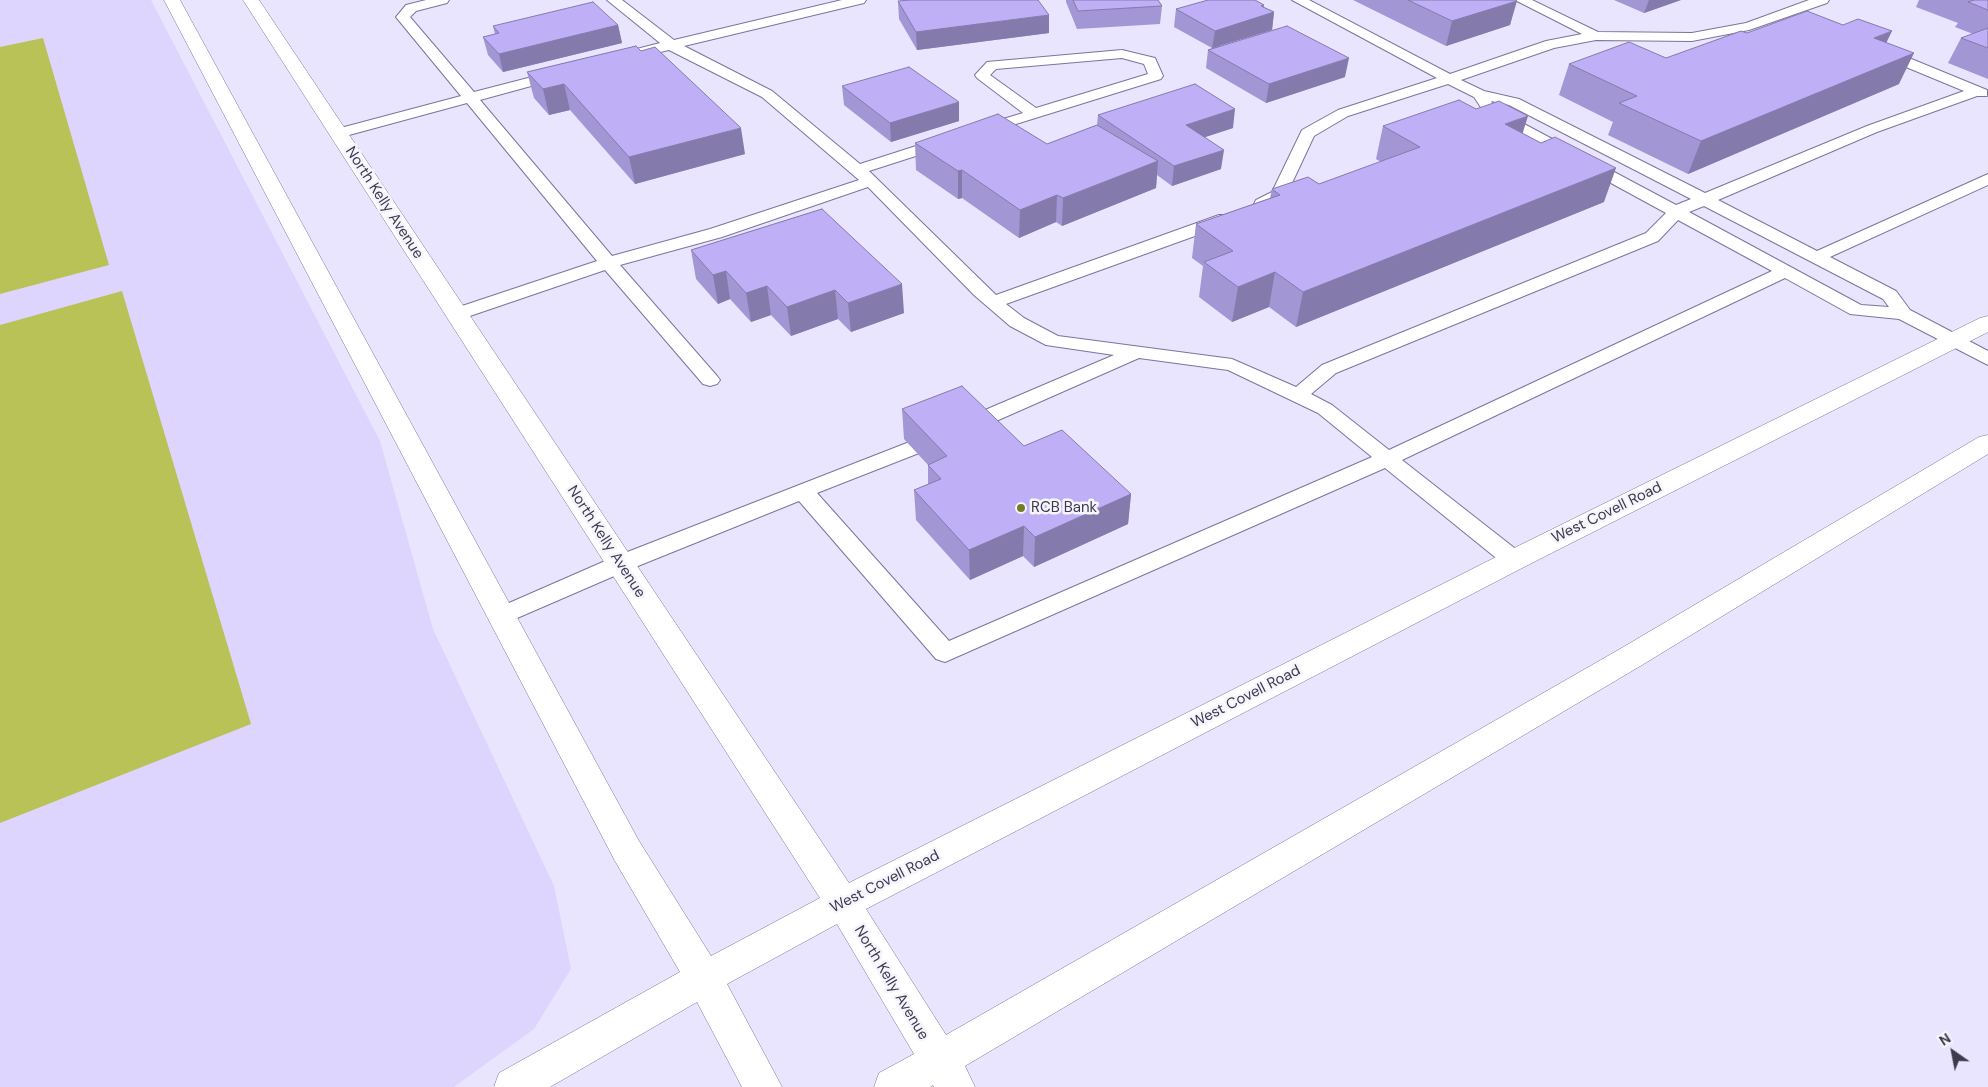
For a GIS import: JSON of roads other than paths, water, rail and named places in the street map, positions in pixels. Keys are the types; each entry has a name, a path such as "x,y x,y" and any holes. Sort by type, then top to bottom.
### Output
{"street":[{"path":"172,0 627,852 704,978 764,1087"},
{"name":"North Kelly Avenue","path":"251,0 843,903 956,1087"},
{"name":"West Covell Road","path":"512,1087 704,978 843,903 1514,560 1988,323"},
{"path":"893,1087 1639,652 1988,443"}],"lane":[{"path":"442,0 411,8 403,17 608,263 710,380"},
{"path":"614,0 671,45 767,94 864,175 993,302 1017,322 1053,341 1232,365 1298,395 1325,408 1514,560"},
{"path":"614,60 859,0"},
{"path":"1299,0 1479,94 1514,102 1817,257 1890,295 1903,314"},
{"path":"1522,0 1596,36"},
{"path":"993,302 1244,212 1279,194 1307,133 1343,113 1450,79 1550,44 1596,36 1692,37 1749,26 1822,0"},
{"path":"1786,13 1808,22"},
{"path":"1867,46 1982,93"},
{"path":"457,314 608,263 716,233 964,136 1156,76 1150,61 1122,54 992,65 982,75 1033,113"},
{"path":"338,133 576,70"},
{"path":"1298,395 1329,370 1652,236 1677,211 1872,130 1982,93"},
{"path":"1479,94 1491,112 1857,310 1903,314 1988,359"},
{"path":"1817,257 1988,179"},
{"path":"803,491 945,653 1388,460 1786,271"},
{"path":"971,424 1137,352"},
{"path":"501,616 620,564 912,448"}],"place":[{"name":"RCB Bank","path":"1021,508"}]}
